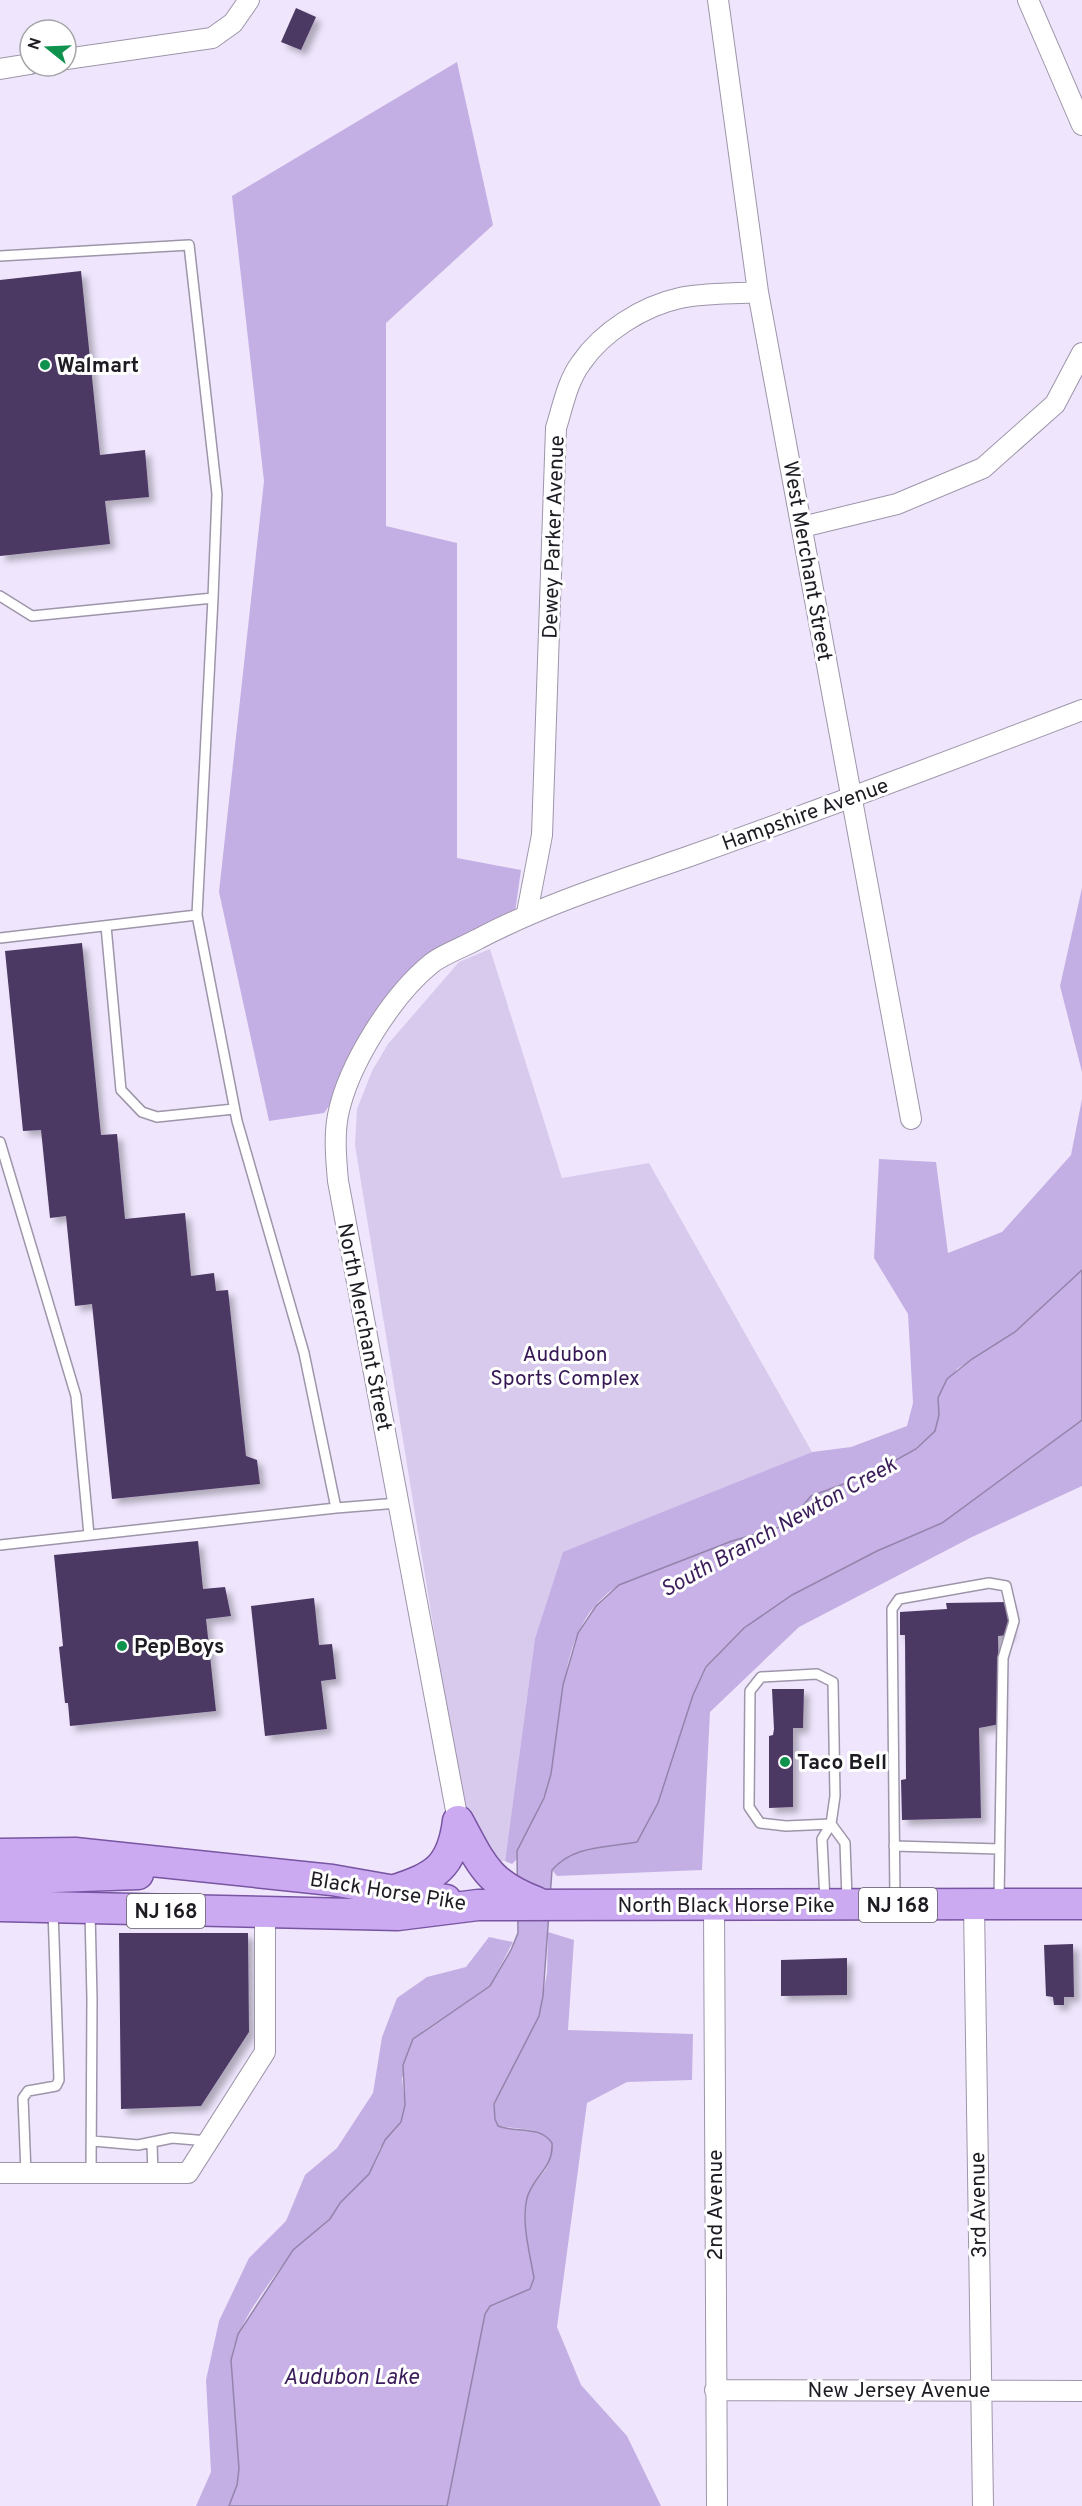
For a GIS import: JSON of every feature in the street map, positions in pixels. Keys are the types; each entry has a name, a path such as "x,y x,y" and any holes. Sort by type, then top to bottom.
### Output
{"main road":[{"path":"392,1891 424,1881 443,1865 456,1844 458,1821"},
{"path":"458,1821 491,1876 508,1898"},
{"name":"Black Horse Pike","path":"0,1854 75,1853 332,1880 478,1905"},
{"path":"0,1879 83,1878 213,1869"},
{"name":"North Black Horse Pike","path":"478,1905 508,1898 545,1905 1082,1904"},
{"name":"Black Horse Pike","path":"0,1906 265,1914 398,1915 478,1905"}],"street":[{"path":"78,57 212,38 233,23 249,0"},
{"name":"West Merchant Street","path":"718,0 758,292 911,1119"},
{"path":"1028,0 1082,125"},
{"path":"0,69 18,66"},
{"name":"Dewey Parker Avenue","path":"527,913 542,836 556,428 569,386 581,363 612,331 644,312 680,298 758,292"},
{"path":"802,527 897,504 983,468 1055,404 1082,353"},
{"name":"Hampshire Avenue","path":"527,913 852,798 1082,710"},
{"name":"North Merchant Street","path":"458,1821 338,1181 335,1150 338,1114 349,1079 381,1022 408,988 433,963 527,913"},
{"name":"2nd Avenue","path":"714,1905 717,2506"},
{"name":"3rd Avenue","path":"983,2506 981,2391 986,1905"},
{"path":"0,2173 188,2173 265,2052 265,1914"},
{"name":"New Jersey Avenue","path":"715,2390 1082,2391"}],"lane":[{"path":"0,256 189,245 217,494 197,915 234,1109 304,1353 336,1508"},
{"path":"0,597 32,616 213,598"},
{"path":"0,938 197,915"},
{"path":"106,926 121,1090 142,1112 157,1118 234,1109"},
{"path":"0,1142 76,1396 89,1535"},
{"path":"0,1545 398,1503"},
{"path":"895,1905 892,1608 898,1599 989,1582 1006,1586 1014,1621 1003,1658 1000,1848 986,1905"},
{"path":"831,1824 786,1826 760,1823 748,1807 750,1691 761,1677 817,1674 833,1683 835,1796 831,1824 822,1839 836,1905"},
{"path":"831,1824 845,1843 836,1905"},
{"path":"894,1846 1000,1848"},
{"path":"26,2173 23,2098 28,2091 56,2086 59,2080 52,1908"},
{"path":"90,1909 93,2141 91,2173"},
{"path":"93,2141 138,2145 152,2144 172,2138 208,2141"},
{"path":"152,2144 153,2173"}],"green space":[{"name":"Audubon Sports Complex","path":"490,949 562,1178 649,1163 812,1452 563,1553 535,1638 505,1861 471,1858 355,1145 357,1109 372,1071 388,1044 459,962"}],"shaded area":[{"path":"457,62 493,225 386,323 386,526 457,543 457,858 521,870 514,920 433,963 324,1113 269,1121 219,892 264,481 232,196"},
{"path":"1082,888 1082,1072 1060,986"},
{"path":"1082,1099 1082,1270 1015,1332 957,1369 938,1398 939,1415 935,1431 916,1449 871,1474 811,1496 792,1519 780,1527 732,1541 619,1585 598,1603 583,1624 573,1647 566,1673 555,1752 544,1797 518,1858 512,1864 505,1861 535,1638 563,1552 812,1452 851,1447 907,1426 913,1403 908,1314 874,1258 879,1159 936,1162 948,1253 1002,1232 1071,1155"},
{"path":"1082,1420 1082,1486 972,1537 799,1627 710,1712 702,1870 557,1876 552,1870 571,1856 592,1849 637,1842 658,1803 693,1695 707,1667 744,1628 792,1595 877,1551 942,1523"},
{"path":"548,1932 574,1940 568,2030 693,2034 692,2080 627,2082 587,2103 557,2327 581,2385 627,2436 661,2506 447,2506 485,2314 490,2306 530,2289 534,2278 526,2231 526,2203 533,2185 548,2165 550,2148 546,2136 531,2130 498,2126 493,2111 497,2096 539,2016 547,1973"},
{"path":"489,1937 513,1942 490,1986 423,2031 402,2078 405,2105 401,2122 380,2148 369,2174 340,2203 330,2219 293,2250 265,2289 240,2330 231,2360 239,2469 237,2485 229,2506 196,2506 211,2472 206,2380 219,2321 249,2258 286,2221 305,2175 337,2148 373,2093 382,2037 397,1998 427,1977 466,1967"}],"water":[{"name":"Audubon Lake","path":"1082,1270 1082,1420 942,1523 877,1551 792,1595 744,1628 706,1667 693,1695 658,1803 637,1842 580,1852 570,1856 552,1870 543,1996 539,2016 494,2104 498,2126 541,2134 552,2143 550,2159 530,2190 525,2207 527,2238 534,2278 530,2289 490,2306 485,2314 447,2506 229,2506 237,2485 239,2469 231,2360 238,2334 293,2250 330,2219 340,2203 369,2174 385,2140 401,2122 405,2105 403,2065 413,2039 490,1986 511,1950 518,1933 517,1851 544,1798 551,1774 563,1685 578,1633 596,1606 619,1585 732,1541 780,1527 792,1519 811,1496 871,1474 916,1449 935,1431 939,1415 938,1398 947,1379 972,1359 1015,1332"}],"building":[{"path":"296,8 316,17 301,50 281,42"},
{"name":"Walmart","path":"81,271 100,455 145,450 149,497 105,501 110,544 0,556 0,280"},
{"path":"82,943 101,1135 117,1134 125,1219 185,1213 191,1276 214,1273 216,1291 228,1290 246,1456 257,1460 260,1484 112,1499 92,1304 75,1306 66,1216 50,1218 41,1130 23,1131 5,951"},
{"path":"198,1541 203,1589 225,1587 231,1616 206,1619 216,1711 70,1726 59,1647 63,1646 54,1555"},
{"path":"314,1598 319,1645 332,1644 336,1679 321,1681 327,1729 265,1736 251,1606"},
{"path":"1009,1602 1009,1635 998,1636 1000,1724 979,1728 981,1818 902,1820 901,1780 906,1779 905,1635 900,1635 900,1612 947,1609 946,1603"},
{"path":"772,1689 804,1689 803,1728 793,1728 793,1807 769,1808 769,1736 773,1735 774,1729"},
{"path":"119,1933 248,1933 249,2032 201,2106 121,2109"},
{"path":"1073,1944 1074,1997 1064,1997 1064,2005 1054,2005 1053,1997 1046,1996 1044,1945"},
{"path":"847,1958 847,1995 781,1996 781,1960"}],"place":[{"name":"Walmart","path":"45,365"},
{"name":"Pep Boys","path":"122,1646"},
{"name":"Taco Bell","path":"785,1762"}],"water label":[{"name":"South Branch Newton Creek","path":"778,1526"}]}
